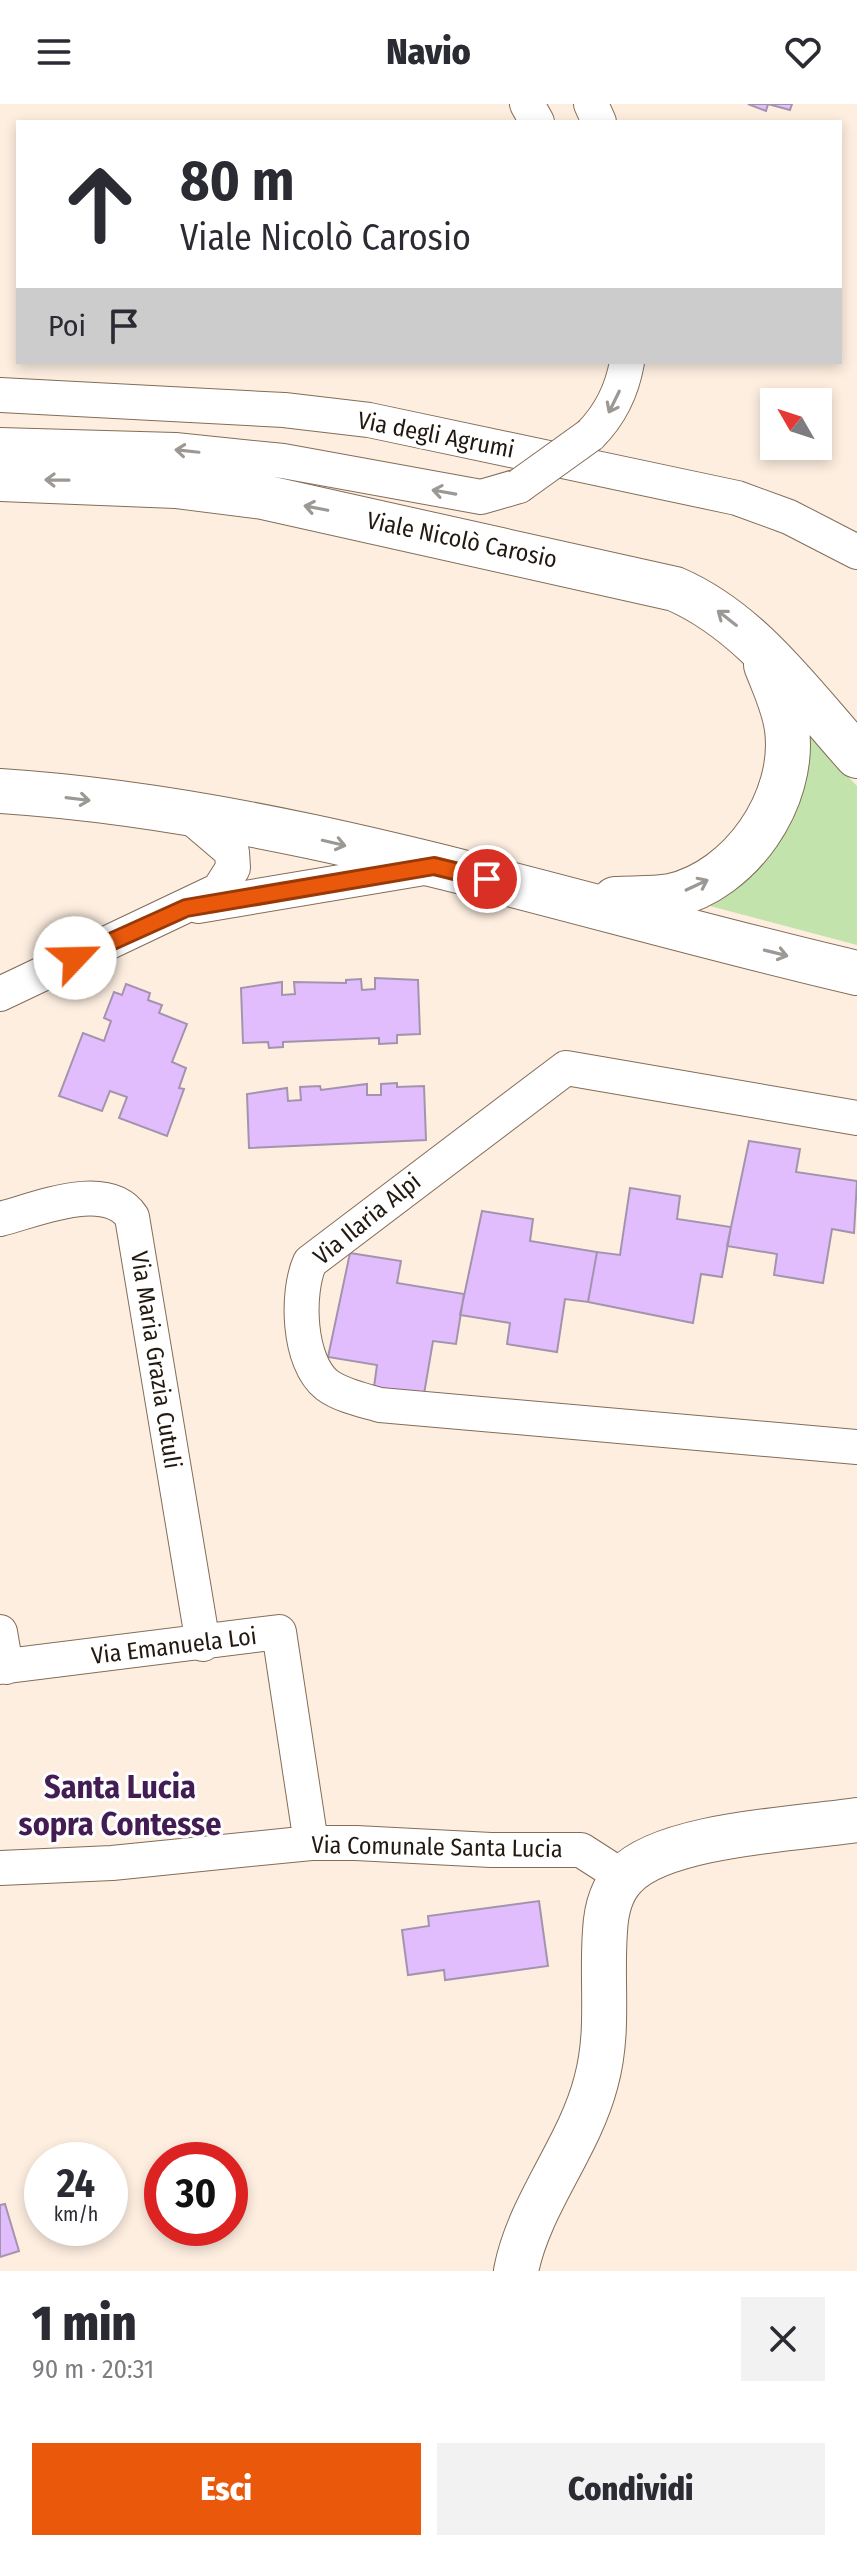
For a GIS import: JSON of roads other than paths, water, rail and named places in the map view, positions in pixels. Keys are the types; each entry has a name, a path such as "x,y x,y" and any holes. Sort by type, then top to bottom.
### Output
{"main road":[{"name":"Viale Nicolò Carosio","path":"0,479 176,486 263,497 610,572 675,589 706,603 732,621 857,756"},
{"path":"565,899 671,896 701,884 748,846 769,819 786,762 787,731 782,704 758,647"},
{"path":"0,791 185,812 434,866 857,973"},
{"path":"516,2271 525,2237 593,2094 604,2054 608,1903 623,1877 645,1860 674,1848 857,1820"}],"street":[{"path":"0,445 175,450 283,461 481,497 519,486 590,435 605,420 616,401 626,364"},
{"name":"Via degli Agrumi","path":"0,395 242,407 369,420 737,498 789,517 857,552"},
{"path":"0,994 219,890 229,880 233,868 232,852 185,812"},
{"path":"186,908 434,866"},
{"name":"Via Ilaria Alpi","path":"857,1118 566,1068 310,1262 303,1278 300,1313 314,1370 328,1385 380,1405 857,1447"},
{"name":"Via Maria Grazia Cutuli","path":"0,1219 75,1201 109,1198 125,1207 132,1217 203,1644"},
{"path":"0,1632 3,1667"},
{"name":"Via Emanuela Loi","path":"3,1667 279,1632 311,1843"},
{"name":"Via Comunale Santa Lucia","path":"0,1868 112,1863 311,1843 581,1850 623,1877"}],"district":[{"name":"Santa Lucia sopra Contesse","path":"120,1806"}]}
